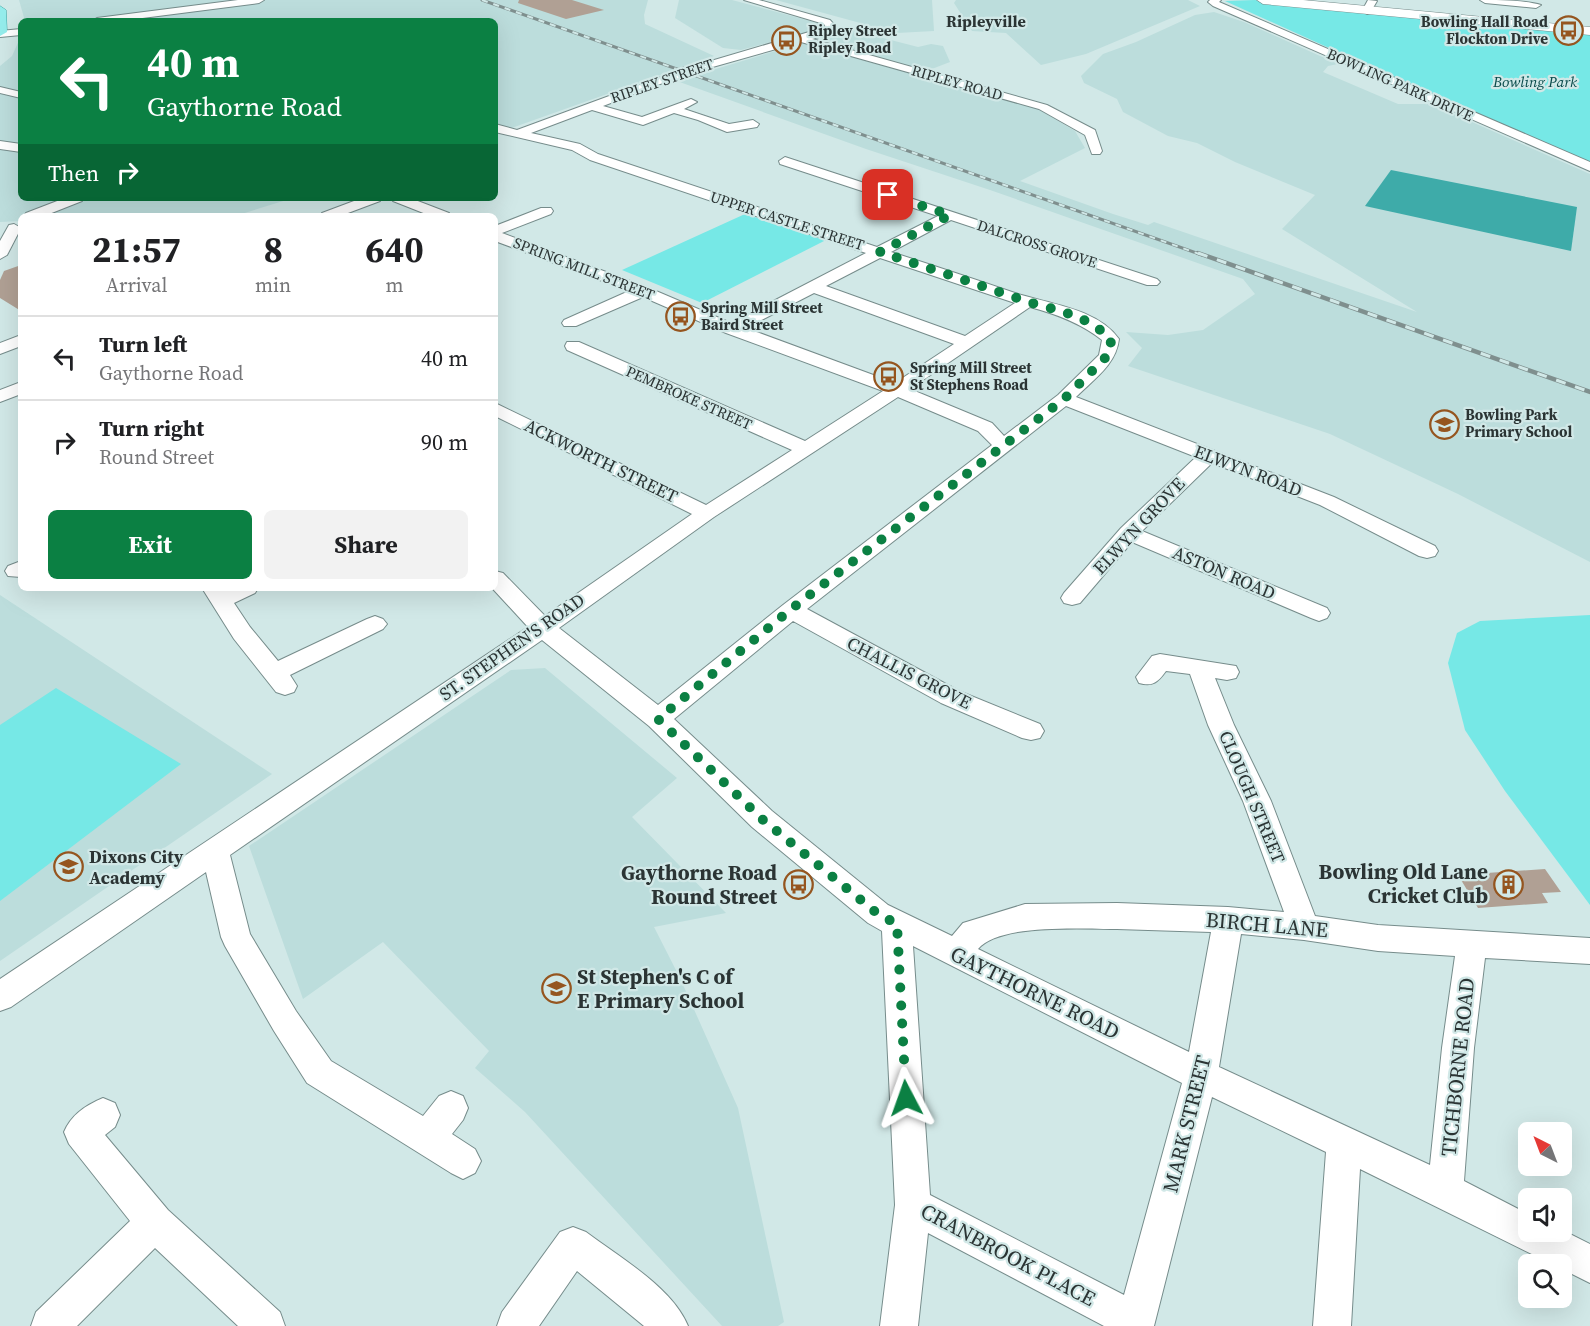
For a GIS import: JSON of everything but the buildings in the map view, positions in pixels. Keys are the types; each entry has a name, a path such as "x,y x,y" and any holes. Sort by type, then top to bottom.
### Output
{"main road":[{"path":"0,10 0,30 18,30"}],"street":[{"path":"121,18 259,0"},
{"path":"749,0 763,4 778,0"},
{"name":"BOWLING PARK DRIVE","path":"1216,0 1213,2 1216,4 1590,167"},
{"path":"1263,0 1542,12"},
{"path":"1485,0 1542,12 1590,31"},
{"name":"RIPLEY STREET","path":"498,140 677,74 832,28 827,22 763,4"},
{"path":"127,6 133,16"},
{"name":"RIPLEY ROAD","path":"801,39 1043,107 1091,133 1096,151"},
{"path":"0,90 18,94"},
{"path":"623,129 692,102"},
{"path":"591,106 643,121"},
{"path":"672,109 702,117 727,128 753,124"},
{"name":"UPPER CASTLE STREET","path":"498,129 576,147 594,157 1027,302 1064,311 1095,324 1111,339 1110,353 1064,399"},
{"path":"0,145 18,148"},
{"name":"DALCROSS GROVE","path":"785,161 1152,282"},
{"path":"39,213 69,201"},
{"path":"335,213 367,201"},
{"path":"406,201 436,213"},
{"path":"498,230 546,211"},
{"path":"732,329 950,215"},
{"path":"0,255 11,226"},
{"name":"SPRING MILL STREET","path":"498,237 643,291 732,329 897,390 985,428 1002,446"},
{"path":"813,287 965,342"},
{"path":"570,323 643,291"},
{"name":"ST. STEPHEN'S ROAD","path":"0,997 543,628 578,601 707,513 897,390 1027,302"},
{"path":"1,348 18,341"},
{"name":"PEMBROKE STREET","path":"573,346 806,449"},
{"path":"1,348 18,356"},
{"path":"0,397 18,388"},
{"path":"658,719 790,610 1064,399"},
{"name":"ELWYN ROAD","path":"1064,399 1327,501 1426,551"},
{"name":"ACKWORTH STREET","path":"498,410 707,513"},
{"name":"ELWYN GROVE","path":"1072,598 1128,533 1208,456"},
{"name":"ASTON ROAD","path":"1128,533 1319,613"},
{"name":"GAYTHORNE ROAD","path":"498,581 543,628 658,719 762,819 878,914 1201,1075 1445,1191 1590,1264"},
{"path":"232,591 217,594 243,633 280,679 375,624"},
{"name":"CHALLIS GROVE","path":"790,610 950,697 1031,731"},
{"path":"1149,677 1160,662 1227,672"},
{"name":"CLOUGH STREET","path":"1199,668 1221,725 1257,801 1304,927"},
{"path":"215,850 236,937 285,1021 319,1072 428,1137 463,1161"},
{"name":"BIRCH LANE","path":"955,954 974,932 1025,917 1117,916 1228,920 1304,927 1378,938 1590,951"},
{"name":"MARK STREET","path":"1135,1324 1201,1075 1228,920"},
{"path":"897,924 900,1012 913,1205 900,1326"},
{"name":"TICHBORNE ROAD","path":"1445,1191 1458,1048 1472,944"},
{"path":"428,1137 451,1108"},
{"path":"103,1115 81,1132 155,1223 266,1326"},
{"path":"1332,1326 1344,1144"},
{"name":"CRANBROOK PLACE","path":"913,1205 1135,1324"},
{"path":"50,1326 155,1223"},
{"path":"516,1326 573,1245 654,1308 669,1326"}],"shaded area":[{"path":"19,0 648,0 644,15 645,24 714,56 498,133 498,18 24,18"},
{"path":"679,0 732,0 818,23 818,29 741,50 723,48 675,18"},
{"path":"776,0 932,0 934,31 897,33"},
{"path":"956,0 1188,0 1200,6 1086,54 1041,65 1006,33 972,31 954,3"},
{"path":"1214,12 1244,22 1338,64 1328,66 1323,72 1398,104 1431,104 1590,174 1590,562 1458,494 1330,434 1128,366 1142,348 1126,332 1168,335 1203,330 1255,294 1243,279 674,80 704,69 709,71 802,43 1038,109 1075,131 1085,148 1020,181 1148,225 1154,222 1417,312 1282,229 1315,195 1235,162 1197,143 1168,136 1123,112 1117,99 1084,83 1081,76 1103,54 1136,42 1195,15"},
{"path":"852,30 918,47 931,44 943,46 950,62 924,72 822,39"},
{"path":"18,43 18,201 283,201 245,213 18,213 18,221 0,222 0,66 12,56"},
{"path":"1391,170 1577,207 1571,251 1365,206"},
{"name":"Dixons City Academy","path":"0,595 272,774 0,961"},
{"name":"St Stephen's C of E Primary School","path":"545,668 677,778 632,817 726,913 654,927 680,978 738,1108 784,1322 778,1326 722,1326 525,1112 475,1068 489,1051 383,942 303,999 249,846 511,670"}],"green space":[{"name":"Bowling Park","path":"1255,0 1590,34 1590,166 1225,1"},
{"path":"745,214 826,240 702,303 622,270"},
{"path":"1590,615 1590,905 1505,791 1465,730 1448,663 1457,633 1480,621"},
{"path":"56,688 181,764 0,901 0,725"}],"railway":[{"path":"482,0 1202,255"},
{"path":"1198,253 1590,392"}],"place":[{"name":"Bowling Hall Road Flockton Drive","path":"1569,31"},
{"name":"Ripley Street Ripley Road","path":"787,40"},
{"name":"Spring Mill Street Baird Street","path":"680,317"},
{"name":"Spring Mill Street St Stephens Road","path":"889,377"},
{"name":"Bowling Park Primary School","path":"1444,424"},
{"name":"Dixons City Academy","path":"68,867"},
{"name":"Bowling Old Lane Cricket Club","path":"1509,884"},
{"name":"Gaythorne Road Round Street","path":"798,885"},
{"name":"St Stephen's C of E Primary School","path":"556,989"}],"district":[{"name":"Ripleyville","path":"986,21"}],"route":[{"path":"888,195 950,215 880,252 1027,302 1064,311 1095,324 1111,339 1110,353 1064,399 790,610 658,719 762,819 878,914 897,924 906,1098"}]}
